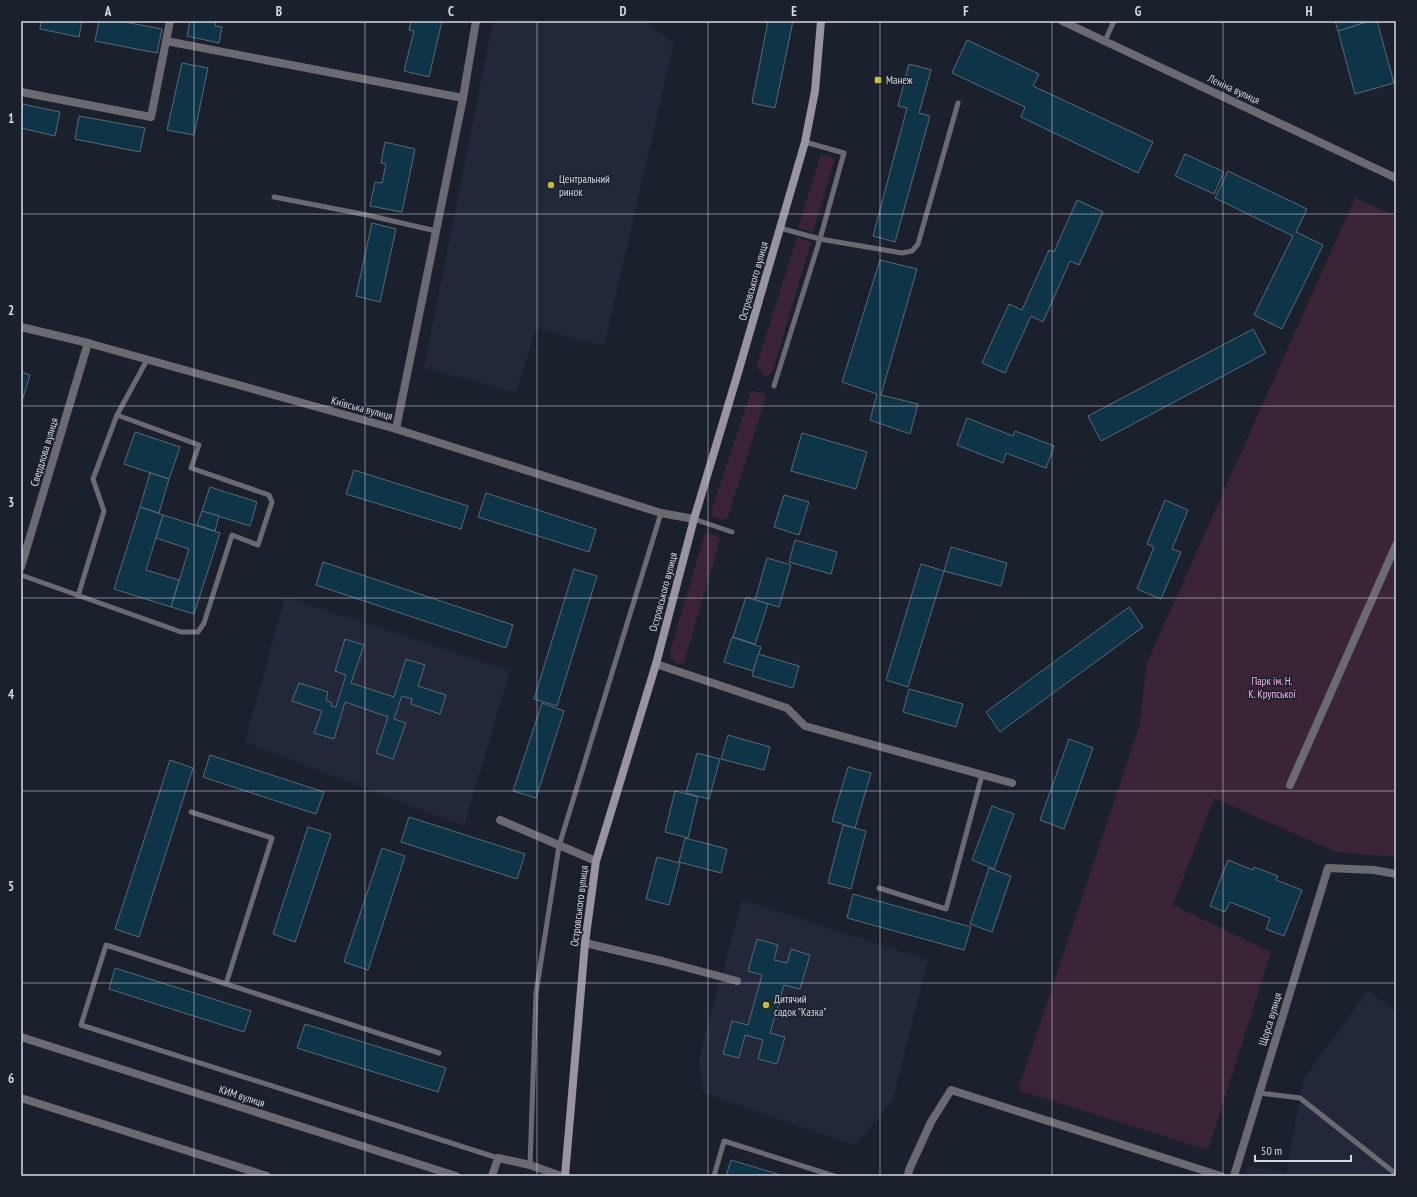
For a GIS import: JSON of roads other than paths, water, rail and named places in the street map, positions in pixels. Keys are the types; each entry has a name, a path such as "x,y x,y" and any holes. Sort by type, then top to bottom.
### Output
{"main road":[{"name":"Островського вулиця","path":"565,1176 585,943 596,861 656,664 694,519 805,142 815,91 821,21"}],"street":[{"path":"21,92 151,117 170,21"},
{"path":"396,428 463,98 476,21"},
{"name":"Леніна вулиця","path":"1062,21 1396,178"},
{"path":"166,41 463,98"},
{"name":"Київська вулиця","path":"21,327 88,343 396,428 661,513 694,519"},
{"name":"Свердлова вулиця","path":"21,567 88,343"},
{"path":"1290,784 1396,545"},
{"path":"656,664 787,708 805,726 1012,783"},
{"path":"500,820 596,861"},
{"name":"Щорса вулиця","path":"1234,1176 1328,868 1374,870 1396,874"},
{"path":"585,943 662,961 737,981"},
{"name":"КИМ вулиця","path":"21,1037 456,1176"},
{"path":"908,1176 909,1170 931,1122 951,1090 1221,1176"},
{"path":"21,1098 268,1176"},
{"path":"492,1176 498,1158 561,1176"}],"lane":[{"path":"1105,41 1114,21"},
{"path":"780,228 820,239 902,253 912,251 918,244 958,103"},
{"path":"774,386 820,239 844,153 805,142"},
{"path":"274,197 367,215 436,232"},
{"path":"78,596 104,511 93,479 117,415 147,360"},
{"path":"21,575 181,632 198,632 204,623 232,535 258,545 272,502 269,496 191,468 199,445 117,415"},
{"path":"530,1166 536,993 559,846 661,513"},
{"path":"694,519 732,532"},
{"path":"879,888 946,909 982,775"},
{"path":"190,812 272,838 226,984"},
{"path":"439,1053 106,945 81,1025 498,1158"},
{"path":"1259,1093 1300,1098 1396,1174"},
{"path":"714,1176 724,1141 834,1176"}],"place":[{"name":"Манеж","path":"878,80"},
{"name":"Центральний ринок","path":"551,185"},
{"name":"Дитячий садок \"Казка\"","path":"766,1005"}],"park label":[{"name":"Парк ім. Н. К. Крупської","path":"1272,687"}]}
